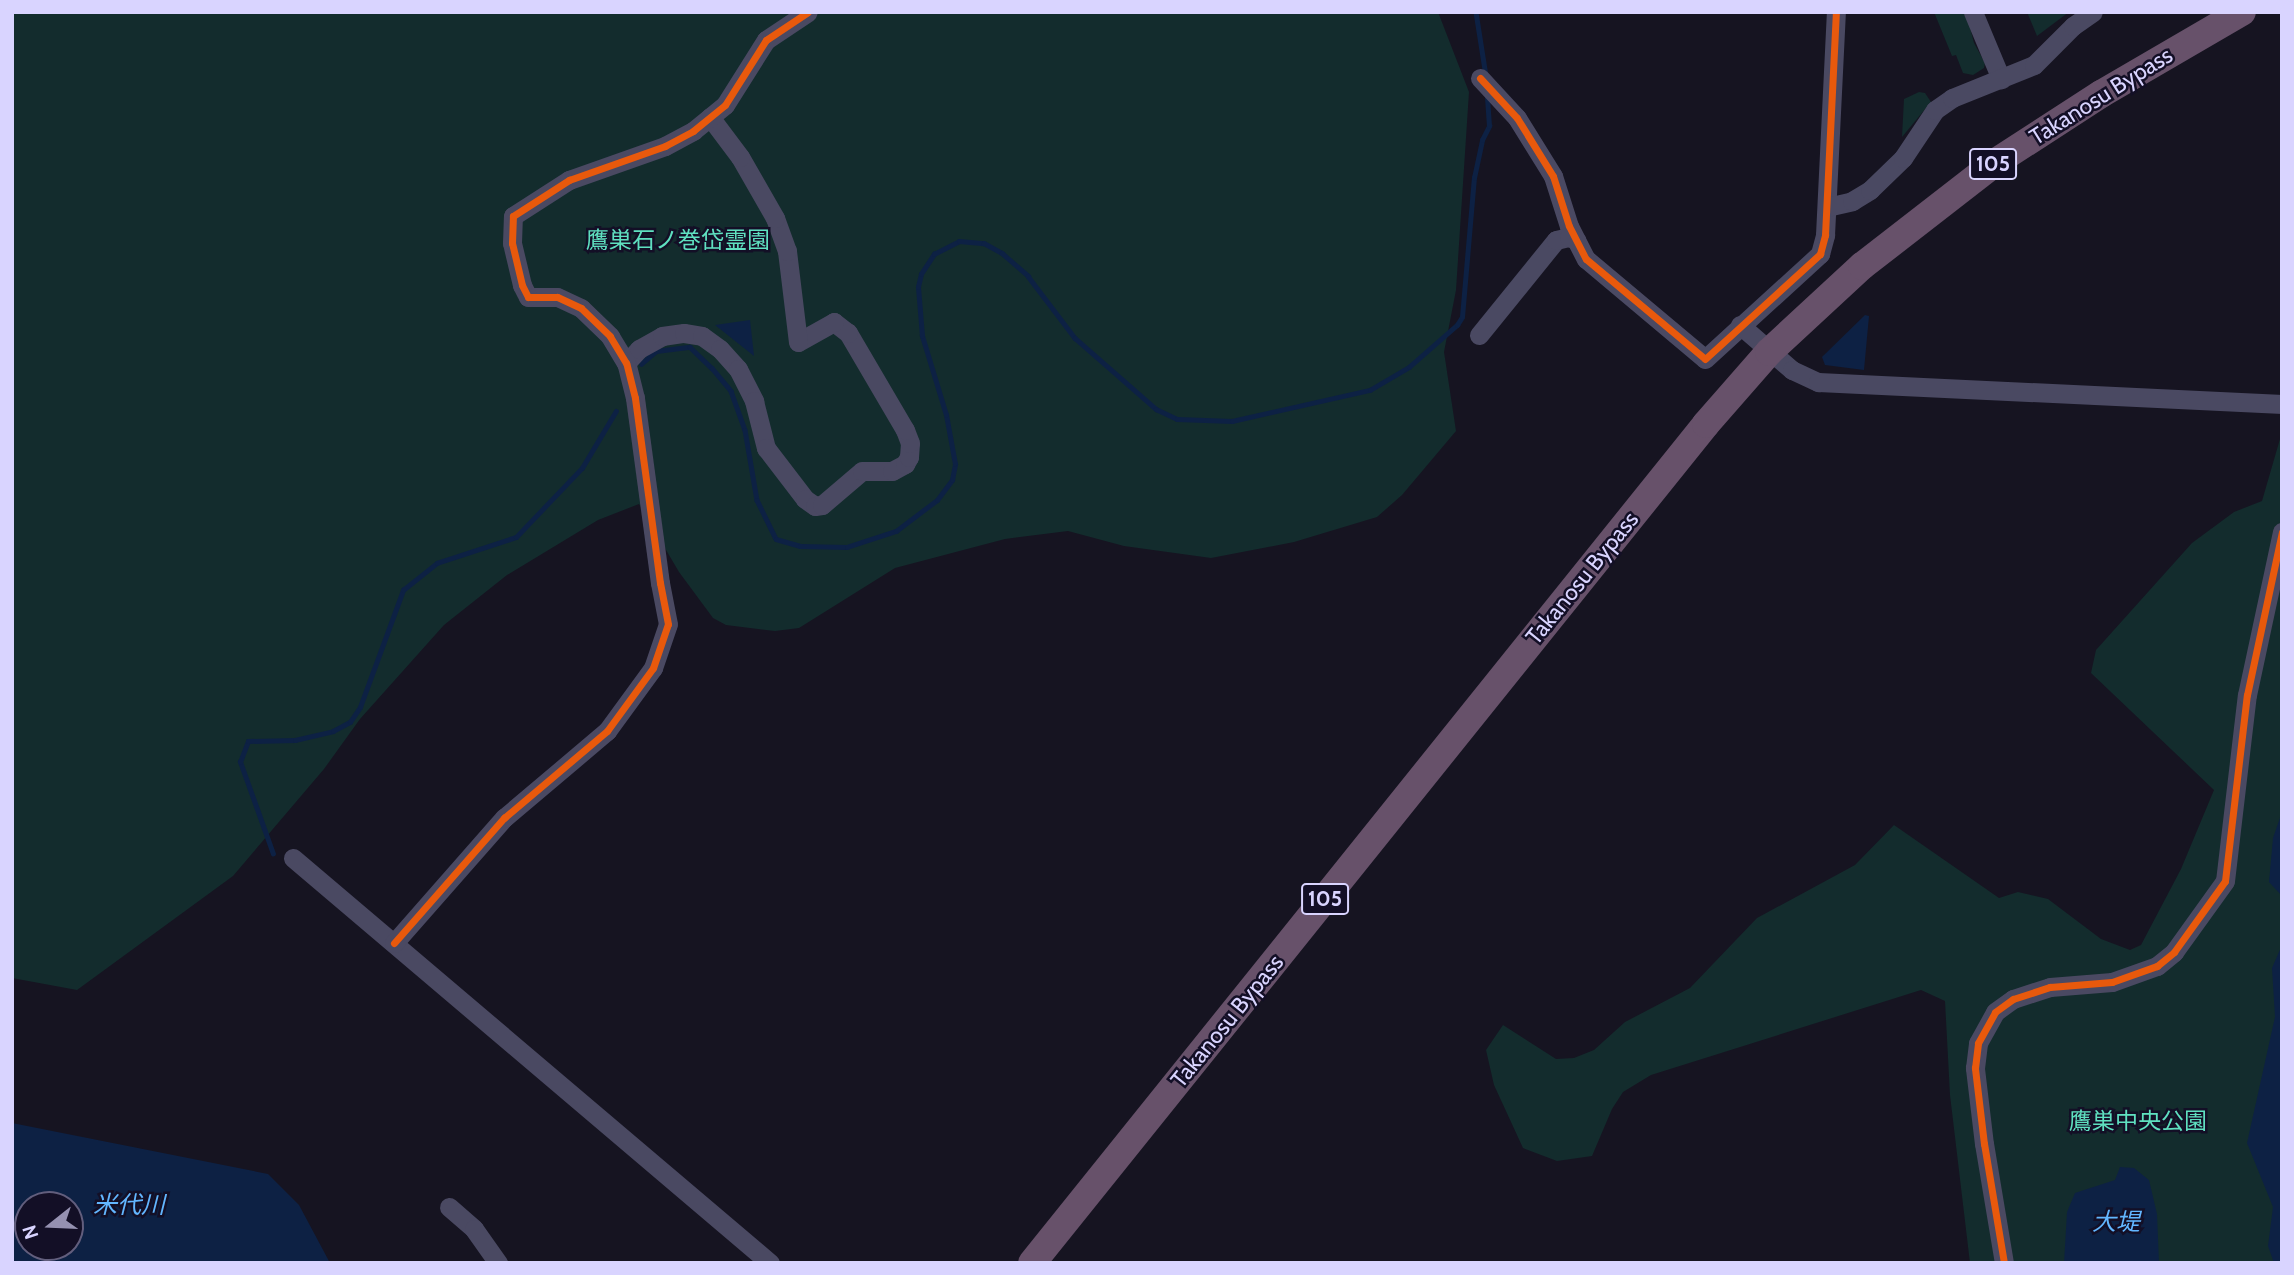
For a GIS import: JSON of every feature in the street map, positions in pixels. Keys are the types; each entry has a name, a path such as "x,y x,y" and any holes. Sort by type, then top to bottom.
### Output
{"highway":[{"name":"Takanosu Bypass","path":"1032,1263 1706,424 1769,352 1863,266 1996,162 2101,94 2242,12"}],"street":[{"path":"394,943 511,811 607,731 653,668 668,624 635,398 626,363 610,336 581,308 557,297 528,297 522,285 512,243 513,216 569,180 665,146 693,131 724,105 766,40 808,12"},
{"path":"1480,78 1495,98 1517,118 1553,176 1576,240 1586,259 1705,359 1820,254 1825,235 1827,207 1836,12"},
{"path":"1973,12 2001,79"},
{"path":"1827,207 1852,201 1870,190 1903,158 1935,110 1952,98 2034,65 2073,26 2093,12"},
{"path":"626,363 645,344 662,336 684,333 702,336 720,349 738,369 754,401 766,448 805,499 815,506 822,505 862,471 892,471 905,464 909,457 910,443 905,430 848,333 834,322 798,342 787,251 775,218 740,157 710,117"},
{"path":"1479,335 1556,240 1569,237 1576,240"},
{"path":"1740,325 1792,369 1818,382 2282,404"},
{"path":"2004,1263 1975,1068 1978,1043 1995,1012 2013,999 2050,987 2112,982 2157,967 2174,952 2224,881 2230,858 2249,683 2282,532"},
{"path":"293,858 771,1263"},
{"path":"449,1207 474,1229 498,1263"}],"green space":[{"name":"鷹巣石ノ巻岱霊園","path":"12,12 1438,12 1469,92 1456,290 1444,352 1456,431 1402,495 1377,517 1294,542 1211,558 1124,546 1068,531 1005,539 895,568 799,628 775,631 726,625 713,618 679,572 639,504 598,520 507,575 444,625 360,719 324,769 233,876 77,990 12,978"},
{"path":"1934,12 1966,12 1974,43 1985,63 1984,68 1973,75 1963,73 1956,55 1952,56"},
{"path":"2027,12 2069,12 2037,36"},
{"path":"1919,92 1925,93 1931,102 1902,137 1904,99"},
{"name":"鷹巣中央公園","path":"2282,432 2282,1263 1970,1263 1950,1095 1945,1001 1921,990 1651,1075 1623,1092 1612,1109 1592,1156 1557,1161 1523,1148 1494,1085 1486,1050 1503,1025 1556,1059 1574,1058 1594,1050 1625,1022 1690,988 1757,918 1855,865 1894,825 1999,898 2018,892 2048,899 2101,939 2130,950 2141,945 2181,869 2214,790 2091,673 2096,650 2192,543 2234,512 2262,501"}],"water":[{"path":"1865,315 1869,316 1864,370 1825,365 1822,357"},
{"path":"750,320 754,356 715,325"},
{"path":"2282,812 2282,896 2269,882 2273,838"},
{"path":"2282,945 2282,1263 2274,1263 2268,1246 2273,1207 2247,1143 2275,1017 2272,968"},
{"name":"米代川","path":"12,1123 268,1174 299,1205 330,1263 12,1263"},
{"name":"大堤","path":"2120,1167 2134,1168 2149,1180 2157,1214 2159,1263 2064,1263 2067,1212 2075,1193 2115,1180"}],"waterway":[{"path":"1476,12 1486,76"},
{"path":"641,364 656,351 690,347 712,368 731,391 745,430 757,500 776,539 800,546 847,547 896,531 937,500 952,480 955,464 946,415 922,336 918,287 921,274 934,254 959,241 984,243 1002,253 1028,276 1075,338 1156,409 1177,419 1232,421 1370,390 1409,367 1457,325 1462,317 1474,178 1482,140 1489,126 1487,95"},
{"path":"273,854 240,762 248,741 295,740 333,731 350,722 360,707 403,590 437,563 516,537 582,468 616,411"}],"cycle path":[{"path":"394,943 504,818 607,731 653,668 668,624 635,398 626,363 610,336 581,308 557,297 528,297 522,285 512,243 513,216 569,180 665,146 693,131 725,105 766,40 808,12"},
{"path":"1480,78 1517,118 1553,176 1569,226 1586,259 1705,359 1820,254 1825,235 1836,12"},
{"path":"2004,1263 1984,1144 1975,1068 1978,1043 1995,1012 2013,999 2050,987 2112,982 2157,966 2174,952 2225,881 2247,695 2282,532"}]}
